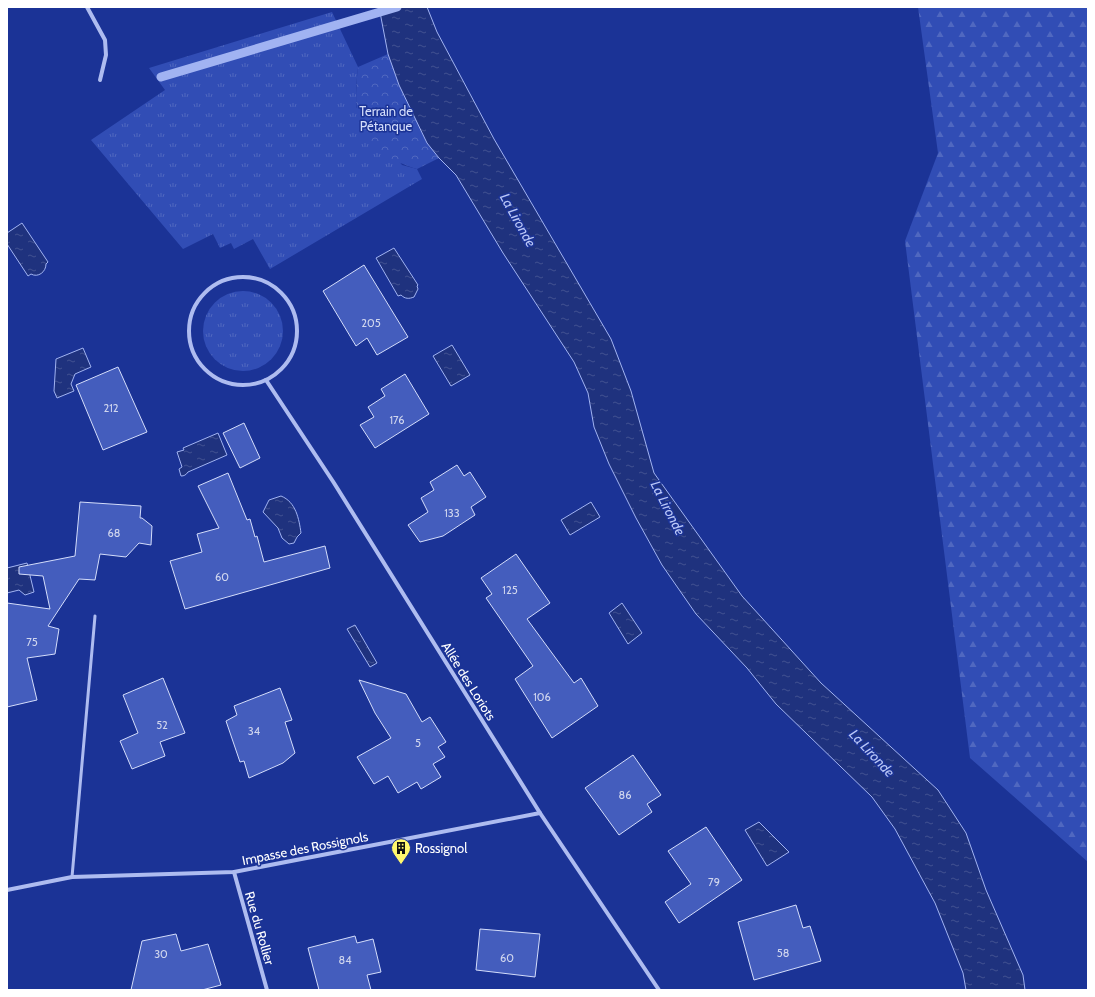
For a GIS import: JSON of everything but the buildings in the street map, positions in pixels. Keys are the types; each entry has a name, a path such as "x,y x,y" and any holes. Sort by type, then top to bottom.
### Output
{"street":[{"path":"87,7 105,40 106,54 100,80"},
{"path":"242,278 252,278 262,281 272,285 280,292 293,309 297,329 297,340 294,350 283,368 266,380 256,384 245,385 224,382 207,371 194,354 189,333 193,312 197,303 204,295 212,287 221,282 242,278"},
{"name":"Allée des Loriots","path":"266,380 334,484 540,813 659,990"},
{"name":"Impasse des Rossignols","path":"7,890 72,877 234,872 540,813"},
{"name":"Rue du Rollier","path":"234,872 267,990"}],"lane":[{"path":"72,877 95,616"}],"green space":[{"path":"918,7 1088,7 1088,862 970,758 905,241 938,153"},
{"path":"332,12 358,67 356,107 402,165 417,169 422,179 270,269 253,239 234,249 231,243 220,248 213,234 183,249 91,140 165,90 149,68"},
{"name":"Terrain de Pétanque","path":"388,54 399,85 427,143 439,158 417,169 384,155 370,144 360,128 356,100 358,67"},
{"path":"243,291 258,294 271,303 280,316 283,331 280,346 271,359 258,368 243,371 228,368 215,359 206,346 203,331 206,316 215,303 228,294"}],"water":[{"name":"La Lironde","path":"379,7 427,7 437,32 494,139 611,339 631,391 654,473 742,596 821,683 938,790 966,833 986,890 1023,975 1025,990 966,990 963,973 935,903 895,829 872,797 776,704 747,668 696,614 662,565 609,464 594,427 588,393 574,362 503,253 456,175 427,143 399,85 388,54"},
{"path":"22,223 48,262 45,270 39,275 31,274 28,276 7,244 7,233"},
{"path":"394,248 418,285 418,289 414,297 407,298 401,295 398,296 376,258"},
{"path":"452,345 470,375 451,386 433,356"},
{"path":"83,348 91,367 75,374 71,384 74,391 57,398 54,391 56,359"},
{"path":"218,433 227,455 188,472 184,476 181,476 179,469 182,467 177,452"},
{"path":"281,496 290,502 298,517 301,533 294,543 289,544 282,538 278,528 263,512 269,500"},
{"path":"591,502 600,517 570,535 561,520"},
{"path":"27,563 34,592 25,595 19,590 7,593 7,568"},
{"path":"622,603 642,633 628,644 609,613"},
{"path":"355,625 377,663 370,667 347,629"},
{"path":"759,822 789,852 767,866 745,830"}],"waterway":[{"path":"161,77 397,7"}],"place":[{"name":"Rossignol","path":"401,865"}]}
